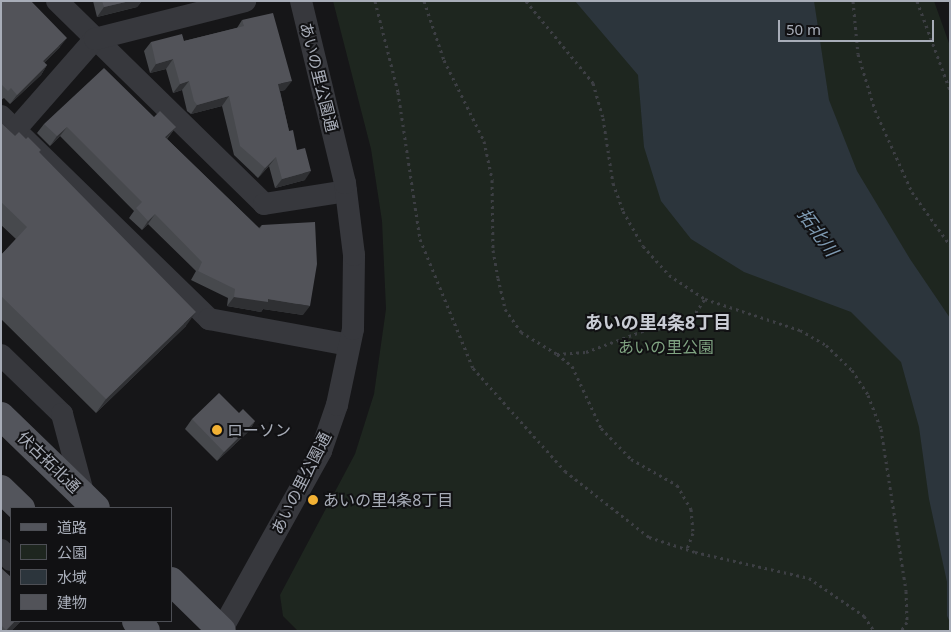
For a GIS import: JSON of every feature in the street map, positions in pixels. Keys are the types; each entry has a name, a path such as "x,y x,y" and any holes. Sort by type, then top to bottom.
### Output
{"main road":[{"name":"伏古拓北通","path":"1,416 90,502"},
{"path":"1,489 20,507"},
{"path":"172,582 221,630"},
{"path":"137,622 146,631"}],"street":[{"path":"57,1 264,204 346,191"},
{"path":"246,1 167,11 95,39 8,123 209,319 349,345"},
{"name":"あいの里公園通","path":"221,630 321,451 336,405 353,329 354,255 346,191 301,1"},
{"path":"1,355 62,414 90,502"},
{"path":"1,550 10,559"}],"path":[{"path":"375,1 398,92 420,239 473,368 565,471 649,537 687,549 809,578 864,616 874,631"},
{"path":"424,1 444,60 484,141 492,180 493,250 505,309 521,332 557,354 572,366 601,428 631,458 677,485 691,509 693,533 687,549"},
{"path":"526,1 593,83 603,118 613,183 623,211 643,246 669,275 705,299 800,330 826,345 852,370 868,395 881,429 906,591 907,622 901,631"},
{"path":"853,1 858,54 875,110 912,192 950,245"},
{"path":"917,1 950,90"},
{"path":"557,354 586,352 645,330 674,327 692,318 705,299"}],"green space":[{"name":"あいの里公園","path":"333,1 934,1 950,46 950,631 298,631 283,616 280,595 355,454 374,394 386,309 382,221 371,149"}],"water":[{"name":"拓北川","path":"575,1 814,1 829,100 857,171 910,259 950,318 950,622 947,616 947,582 929,499 919,427 901,362 851,312 744,272 691,239 661,201 644,147 638,75"}],"building":[{"path":"1,1 31,1 67,38 43,61 47,65 17,95 11,88 8,91 1,84"},
{"path":"102,1 130,1 104,7"},
{"path":"273,13 292,81 278,84 289,131 293,130 297,150 305,148 311,171 282,179 276,157 265,168 240,146 229,96 197,105 194,101 189,81 180,84 173,59 156,64 151,42 182,34 184,41 244,26 242,20"},
{"path":"104,68 154,117 160,111 176,127 165,137 260,229 262,225 315,222 317,264 310,306 268,299 268,302 234,297 235,289 198,271 202,262 155,214 148,221 136,208 142,202 67,127 57,136 44,124"},
{"path":"1,123 15,136 19,132 26,139 28,137 41,150 39,152 196,312 106,399 1,296 1,255 27,227 1,202"},
{"path":"219,393 239,413 243,409 255,421 224,452 192,419"},
{"path":"1,568 10,576 10,622 14,622 6,630 1,625"}],"place":[{"name":"ローソン","path":"217,430"},
{"name":"あいの里4条8丁目","path":"313,500"}],"district":[{"name":"あいの里4条8丁目","path":"658,322"}]}
